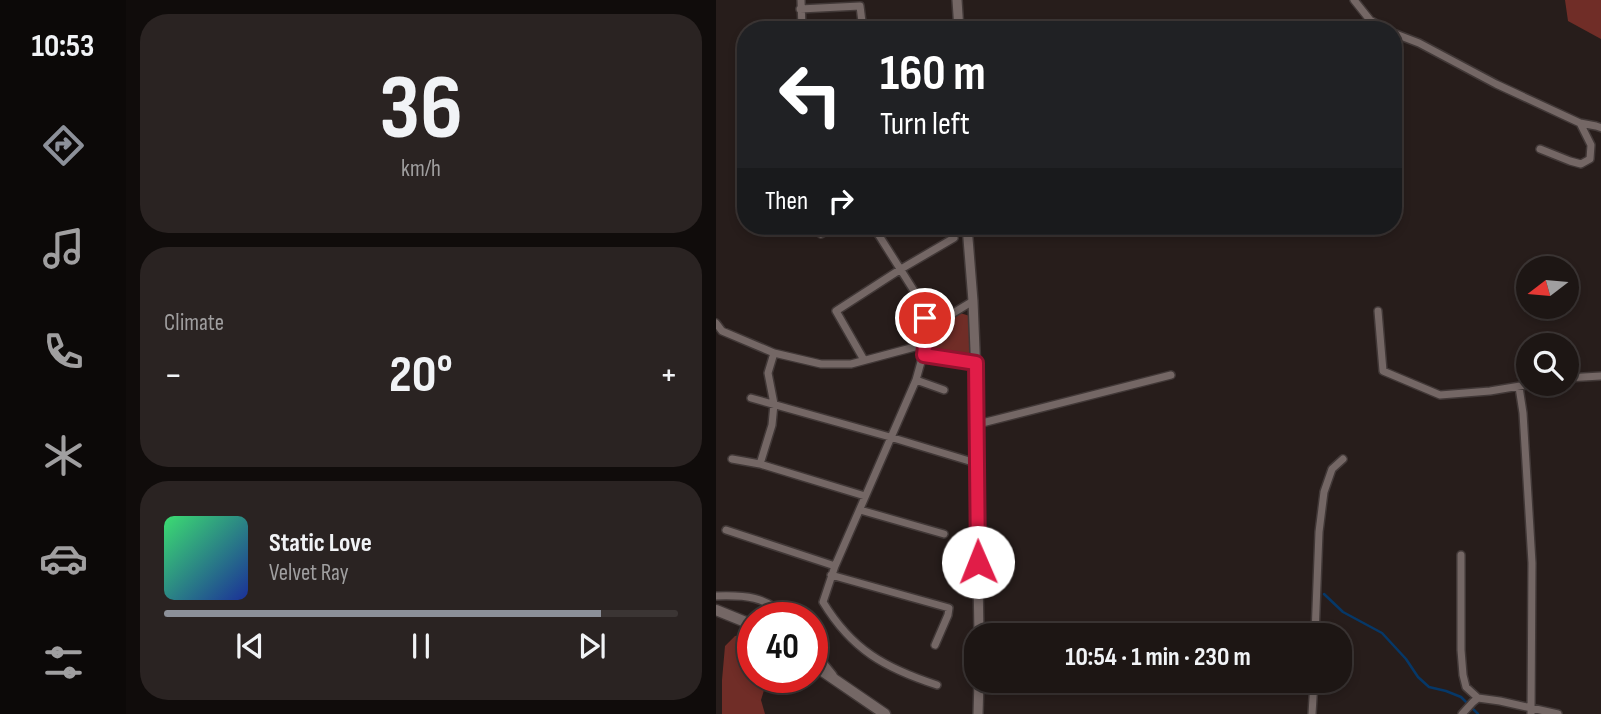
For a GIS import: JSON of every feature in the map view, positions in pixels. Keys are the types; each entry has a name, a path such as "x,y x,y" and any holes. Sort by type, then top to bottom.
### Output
{"main road":[{"path":"716,610 737,619"},
{"path":"828,675 885,714"}],"street":[{"path":"801,0 801,21"},
{"path":"957,0 958,21"},
{"path":"1354,0 1372,21"},
{"path":"800,9 860,6 862,21"},
{"path":"1402,36 1580,123 1601,128"},
{"path":"1540,149 1570,162 1581,164 1590,159 1590,145 1580,123"},
{"path":"879,235 916,293 925,318 926,344 916,380 831,575 823,602 836,624 878,660 909,676 937,685"},
{"path":"968,235 978,424 976,463 979,623"},
{"path":"864,360 836,311 954,238"},
{"path":"927,329 973,301"},
{"path":"1378,311 1383,371 1440,395 1516,387"},
{"path":"716,323 722,331 774,353 821,364 851,364 926,344"},
{"path":"760,464 774,404 768,373 774,353"},
{"path":"924,355 976,363"},
{"path":"978,424 1171,375"},
{"path":"1579,377 1601,376"},
{"path":"916,380 944,390"},
{"path":"1520,396 1532,563 1531,711"},
{"path":"751,398 976,463"},
{"path":"732,459 760,464 865,496"},
{"path":"1315,623 1319,532 1324,492 1332,469 1343,459"},
{"path":"860,510 944,534"},
{"path":"725,530 835,566"},
{"path":"1462,555 1463,676 1466,687 1476,700"},
{"path":"831,575 949,608 935,645"},
{"path":"716,596 738,595 766,602"},
{"path":"828,669 840,684"},
{"path":"978,714 979,693"},
{"path":"1312,714 1313,693"},
{"path":"1463,713 1476,700 1500,701 1531,711 1558,714"}],"shaded area":[{"path":"1565,0 1601,0 1601,39 1568,21"},
{"path":"960,313 970,316 971,352 960,357 930,349 933,331"},
{"path":"735,636 737,693 763,693 761,700 765,714 722,714 725,646"}],"waterway":[{"path":"1324,594 1343,612 1382,633 1429,687 1461,697 1478,714"}],"route":[{"path":"925,318 927,329 924,355 976,363 978,562"}]}
